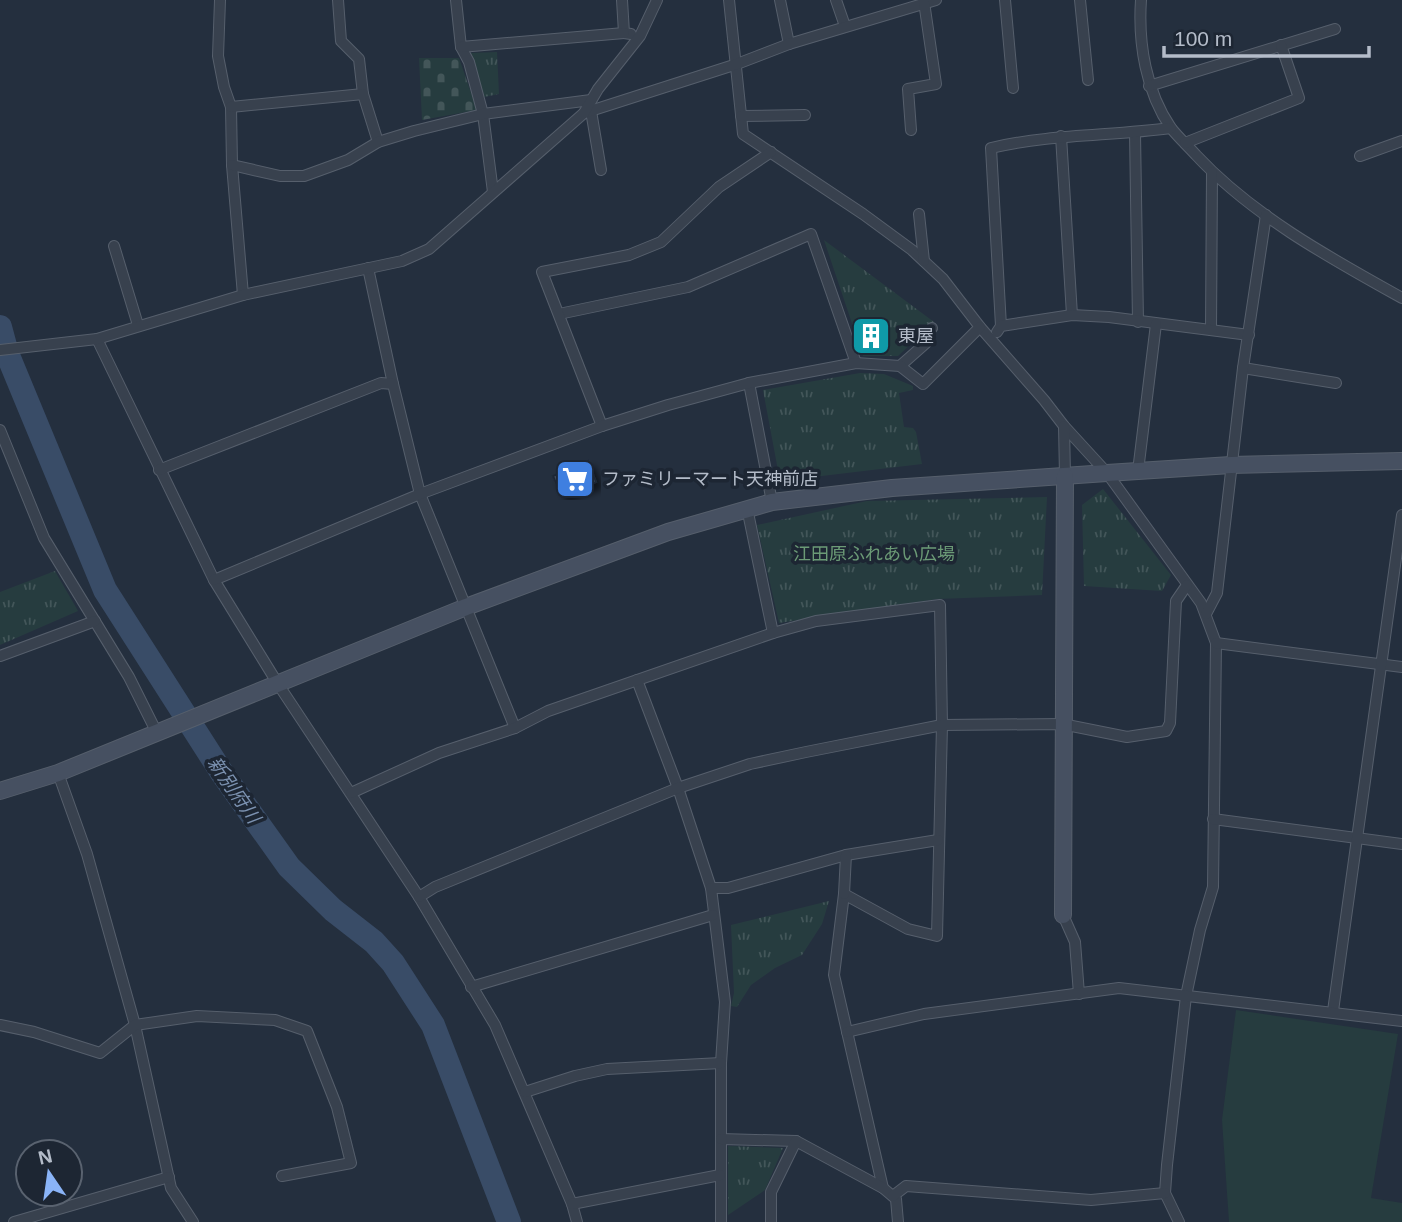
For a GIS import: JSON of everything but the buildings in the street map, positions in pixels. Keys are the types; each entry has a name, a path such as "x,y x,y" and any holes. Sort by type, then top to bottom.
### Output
{"street":[{"path":"220,0 218,55 231,107 232,165 243,295"},
{"path":"338,0 341,41 359,58 363,94 378,142"},
{"path":"456,0 461,47 469,62 483,114 493,192"},
{"path":"622,0 624,33"},
{"path":"0,350 93,340 243,295 402,261 429,249 589,108 639,36 657,0"},
{"path":"729,0 743,134 863,214 943,279 980,327 1107,473 1201,603 1206,614 1216,643 1213,887 1200,930 1186,996 1165,1192 1179,1222"},
{"path":"780,0 789,44"},
{"path":"836,0 845,26"},
{"path":"1005,0 1013,88"},
{"path":"1080,0 1088,80"},
{"path":"1141,0 1139,23 1149,86 1171,128 1212,172 1266,215 1326,255 1402,298"},
{"path":"232,165 280,176 303,176 348,160 378,142 414,131 483,114 589,108 737,64 789,44 930,1 936,84 908,89 911,130"},
{"path":"1149,86 1335,29"},
{"path":"461,47 624,33 639,36"},
{"path":"1185,143 1299,98 1281,45"},
{"path":"231,107 363,94"},
{"path":"589,108 601,170"},
{"path":"741,116 805,115"},
{"path":"992,340 1001,327 990,148 1022,140 1171,128"},
{"path":"1135,133 1138,322"},
{"path":"1061,136 1072,315"},
{"path":"1360,156 1402,141"},
{"path":"602,426 542,272 629,255 661,242 719,187 771,152"},
{"path":"1211,330 1212,172"},
{"path":"919,214 923,261"},
{"path":"1206,614 1217,593 1243,369 1266,215"},
{"path":"559,314 688,287 811,234 856,363"},
{"path":"114,247 138,325"},
{"path":"368,268 420,494 515,728"},
{"path":"1001,327 1072,315 1249,335"},
{"path":"1138,471 1156,324"},
{"path":"214,580 420,494 602,426 749,383 856,363 900,366 923,384 980,327"},
{"path":"900,366 926,343 932,328"},
{"path":"93,340 214,580 278,684 419,897 495,1025 572,1204 577,1222"},
{"path":"1243,369 1336,383"},
{"path":"159,470 381,383 393,384"},
{"path":"749,383 772,502"},
{"path":"1064,426 1063,915 1075,942 1079,994"},
{"path":"0,430 5,453 44,538 129,677 156,731"},
{"path":"0,791 58,773 466,607 668,532 772,502 892,488 1107,473 1231,465 1402,461"},
{"path":"747,508 773,633"},
{"path":"1332,1011 1402,515"},
{"path":"419,897 435,887 678,788 750,764 942,725 1062,724 1126,737 1166,732 1170,723 1176,601 1187,585"},
{"path":"351,793 439,753 515,728 548,711 773,633 816,621 940,605 942,725 937,936 908,929 844,894"},
{"path":"0,656 95,621"},
{"path":"1216,643 1402,667"},
{"path":"637,680 678,788 711,888 725,1002 721,1222"},
{"path":"58,773 87,854 135,1025 171,1188 193,1222"},
{"path":"1213,819 1402,844"},
{"path":"711,888 728,888 846,855 938,840"},
{"path":"846,855 834,975 883,1188"},
{"path":"471,987 713,915"},
{"path":"847,1032 924,1014 1119,988 1402,1021"},
{"path":"0,1025 34,1032 100,1053 135,1025 198,1016 275,1020 307,1031 337,1107 351,1163 282,1177"},
{"path":"525,1092 607,1069 722,1063"},
{"path":"721,1139 796,1141 883,1188 896,1199 898,1222"},
{"path":"771,1222 771,1192 796,1141"},
{"path":"572,1204 720,1175"},
{"path":"14,1222 169,1177"},
{"path":"893,1196 906,1186 1091,1200 1165,1192"}],"green space":[{"path":"497,52 499,94 484,97 470,53"},
{"path":"419,58 459,58 477,110 422,120"},
{"path":"824,240 934,322 898,356 863,356"},
{"path":"860,373 884,374 913,386 913,390 899,393 904,427 913,428 916,432 922,464 780,481 763,390"},
{"path":"1103,489 1171,575 1162,591 1084,586 1082,505"},
{"name":"江田原ふれあい広場","path":"1047,497 1042,595 937,599 779,623 757,525 867,501"},
{"path":"55,571 78,611 0,645 0,592"},
{"path":"829,901 822,924 802,955 775,968 751,985 737,1007 731,1006 734,993 731,925"},
{"path":"1236,1010 1398,1034 1371,1198 1402,1203 1402,1222 1229,1222 1222,1120"},
{"path":"728,1146 783,1148 765,1190 728,1215"}],"waterway":[{"name":"新別府川","path":"0,327 7,353 105,590 222,773 289,867 333,910 374,942 393,963 433,1025 509,1222"}],"place":[{"name":"東屋","path":"871,336"},
{"name":"ファミリーマート天神前店","path":"575,479"}]}
